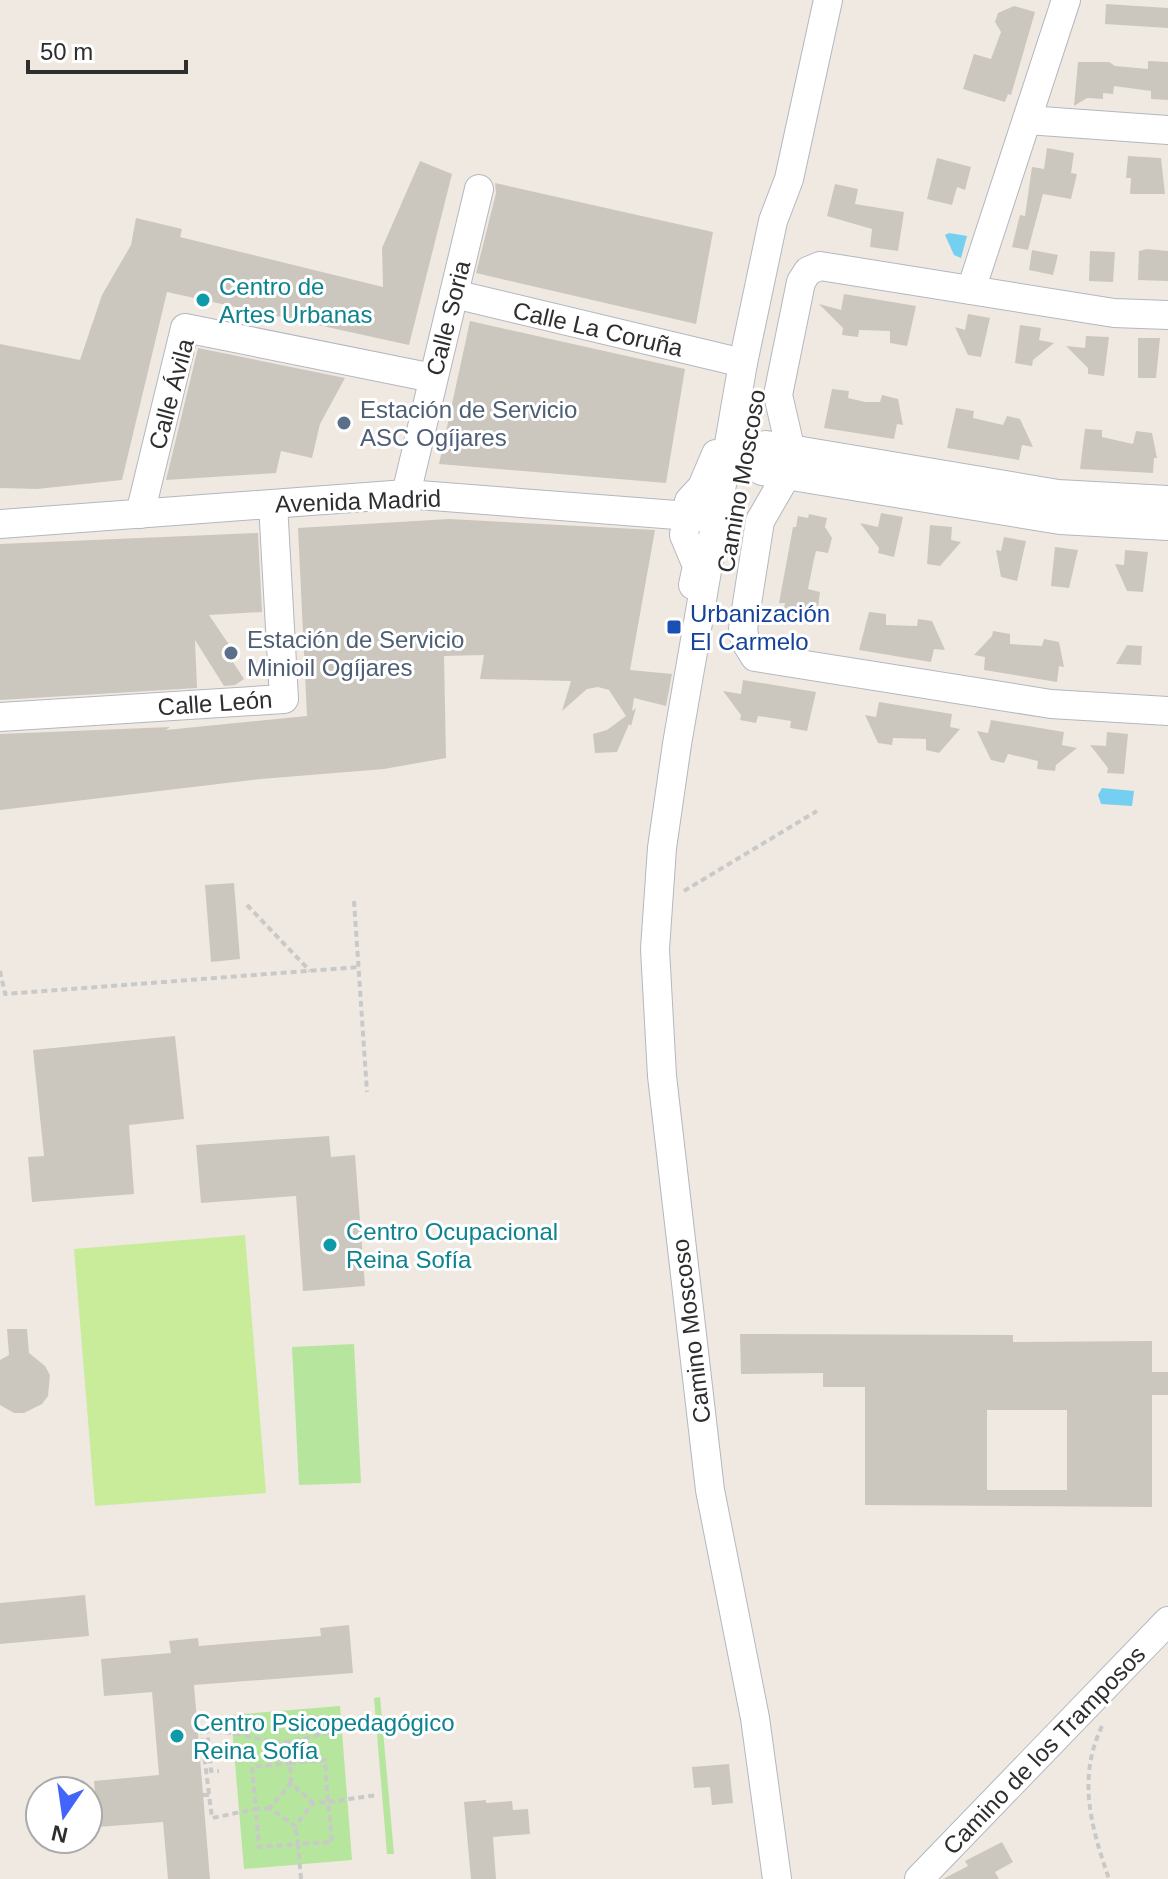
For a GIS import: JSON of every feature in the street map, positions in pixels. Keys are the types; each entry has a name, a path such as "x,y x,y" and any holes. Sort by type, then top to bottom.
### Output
{"street":[{"name":"Camino Moscoso","path":"777,1879 755,1718 710,1490 662,1076 655,949 662,848 731,481 743,363 773,221 789,179 828,0"},
{"path":"971,290 1066,0"},
{"path":"1027,120 1168,130"},
{"name":"Camino Moscoso","path":"744,454 788,216 789,179"},
{"name":"Calle Soria","path":"406,494 479,189"},
{"path":"1168,315 1114,313 820,266 808,271 801,282 778,395 790,447 786,476 760,521 743,629 745,641 755,657 1051,704 1168,711"},
{"name":"Calle La Coruña","path":"454,294 743,363"},
{"path":"751,321 758,345 739,433 744,454 762,471 1060,520 1168,526"},
{"name":"Calle Ávila","path":"140,514 185,328 433,378"},
{"path":"706,625 689,608 697,566 684,535 686,514 689,501 714,463 731,377 743,363"},
{"path":"731,481 744,454 766,445 1058,494 1168,500"},
{"name":"Camino Moscoso","path":"706,625 715,518 731,481"},
{"name":"Avenida Madrid","path":"0,524 406,494 715,518"},
{"name":"Calle León","path":"0,717 284,699 273,504"},
{"name":"Camino de los Tramposos","path":"919,1879 1168,1621"}],"path":[{"path":"684,891 817,811"},
{"path":"354,901 367,1092"},
{"path":"247,905 310,971"},
{"path":"0,971 5,994 360,967"},
{"path":"1106,1717 1090,1752 1086,1797 1109,1879"},
{"path":"215,1732 233,1732 288,1742 341,1726 371,1724"},
{"path":"219,1771 211,1771 207,1729 201,1729 206,1795 212,1818 270,1808 295,1826 301,1879"},
{"path":"270,1808 291,1783 288,1742"},
{"path":"325,1760 328,1802 332,1842 259,1847 252,1767 325,1760"},
{"path":"291,1783 313,1803 377,1795"},
{"path":"295,1826 313,1803"}],"green space":[{"path":"245,1235 266,1493 95,1506 74,1249"},
{"path":"354,1344 361,1483 299,1485 292,1347"},
{"path":"380,1697 394,1854 387,1854 374,1698"},
{"path":"340,1706 352,1860 244,1869 231,1715"}],"water":[{"path":"945,235 967,236 961,258 954,255"},
{"path":"1102,788 1134,791 1132,806 1101,804 1098,795"}],"building":[{"path":"1106,4 1168,8 1168,28 1105,24"},
{"path":"1014,6 1035,12 1011,95 1008,94 1005,102 963,89 974,54 991,59 1001,32 995,22 998,13"},
{"path":"1148,61 1168,62 1168,100 1151,99 1151,91 1114,86 1113,94 1103,93 1103,99 1087,98 1074,106 1078,62 1109,62 1115,66 1148,69"},
{"path":"1047,148 1074,153 1071,173 1077,174 1071,199 1043,194 1028,250 1012,247 1020,215 1025,216 1032,167 1044,169"},
{"path":"1128,156 1161,158 1165,194 1130,194 1131,178 1126,178"},
{"path":"937,158 971,167 965,190 957,187 952,205 927,199"},
{"path":"420,161 452,174 409,345 167,292 122,480 37,489 0,488 0,344 80,360 102,295 131,245 136,218 182,229 180,237 383,287 382,248"},
{"path":"495,183 713,232 696,324 476,273 496,193"},
{"path":"835,184 858,189 855,204 904,212 898,251 870,247 872,229 827,216"},
{"path":"1032,250 1058,255 1053,275 1029,270"},
{"path":"1090,251 1115,252 1113,282 1089,281"},
{"path":"1139,251 1168,251 1168,281 1138,280"},
{"path":"844,294 916,306 907,346 890,343 890,331 859,330 858,337 842,335 843,328 819,304 841,310"},
{"path":"968,314 990,318 981,357 968,355 955,327 965,330"},
{"path":"470,321 685,369 666,483 439,464"},
{"path":"1020,325 1041,328 1039,340 1054,343 1033,360 1032,366 1015,363"},
{"path":"1086,336 1109,337 1104,376 1088,374 1088,368 1066,346 1085,348"},
{"path":"1138,338 1160,338 1156,378 1138,378"},
{"path":"198,348 345,378 320,424 312,458 281,451 276,473 166,480"},
{"path":"832,389 849,391 848,398 865,402 880,402 882,395 898,399 903,425 897,424 894,439 824,428"},
{"path":"956,408 974,411 973,418 1003,425 1007,416 1020,419 1033,447 1022,445 1019,460 947,448"},
{"path":"1085,429 1102,430 1102,437 1133,444 1136,431 1152,433 1157,458 1154,458 1153,473 1080,469"},
{"path":"881,513 903,517 894,557 878,553 879,548 860,523 878,527"},
{"path":"809,514 827,518 825,527 832,538 828,553 816,551 808,589 820,592 818,608 809,613 808,619 783,614 785,603 779,603 793,527 796,527 798,516 808,518"},
{"path":"449,519 655,530 630,670 672,674 666,706 634,698 632,711 636,708 631,726 629,724 617,752 595,753 593,734 607,730 626,716 609,690 598,687 587,689 562,711 571,681 480,679 484,655 444,656 446,758 384,769 261,779 0,810 0,734 170,727 166,730 307,716 298,528"},
{"path":"930,525 952,527 951,540 961,542 940,566 927,564"},
{"path":"258,533 262,612 209,615 234,652 229,656 244,679 235,685 224,686 195,640 197,688 0,700 0,544"},
{"path":"1004,537 1026,541 1017,581 1001,577 996,550 1001,551"},
{"path":"1055,547 1078,550 1069,588 1051,586"},
{"path":"1125,550 1148,552 1143,592 1127,591 1115,564 1124,565"},
{"path":"869,612 886,614 886,625 917,626 918,619 932,621 945,650 934,649 931,662 859,650"},
{"path":"993,631 1010,634 1010,644 1042,646 1044,639 1059,642 1064,667 1059,666 1057,682 984,670 985,657 974,655"},
{"path":"1127,645 1142,646 1141,665 1116,664"},
{"path":"743,680 816,692 807,731 790,728 791,721 758,716 756,723 740,720 741,715 723,691 741,694"},
{"path":"879,702 952,714 950,727 960,729 939,753 926,750 926,739 893,738 892,745 878,743 865,715 876,717"},
{"path":"991,720 1064,732 1062,745 1077,748 1056,765 1055,771 1037,769 1038,761 1008,754 1004,763 991,760 977,731 988,733"},
{"path":"1107,732 1128,734 1124,774 1107,773 1108,768 1090,745 1106,746"},
{"path":"234,883 240,959 211,962 205,885"},
{"path":"175,1036 184,1119 129,1125 134,1194 32,1202 28,1157 44,1156 33,1050"},
{"name":"Centro Ocupacional Reina Sofía","path":"329,1136 331,1157 355,1155 365,1286 303,1291 296,1196 201,1203 196,1145"},
{"path":"7,1329 27,1329 29,1353 45,1366 50,1375 48,1396 42,1404 24,1413 14,1413 0,1405 0,1360 9,1355"},
{"path":"740,1334 1013,1335 1013,1342 1152,1341 1152,1372 1168,1372 1168,1395 1152,1395 1152,1507 865,1505 865,1387 823,1387 823,1373 741,1374","holes":["987,1410 1067,1410 1067,1490 987,1490"]},
{"path":"85,1595 89,1636 0,1644 0,1603"},
{"name":"Centro Psicopedagógico Reina Sofía","path":"349,1625 353,1673 194,1685 210,1879 168,1879 163,1822 104,1827 104,1780 159,1775 152,1692 104,1696 101,1659 171,1653 169,1641 198,1638 199,1646 321,1636 320,1628"},
{"path":"729,1764 733,1803 712,1805 710,1787 694,1788 692,1767"},
{"path":"486,1800 486,1803 512,1801 513,1810 528,1809 530,1834 493,1837 496,1879 471,1879 464,1802"},
{"path":"1002,1842 1013,1862 995,1872 999,1879 943,1879 968,1866 965,1861"}],"place":[{"name":"Centro de Artes Urbanas","path":"203,300"},
{"name":"Estación de Servicio ASC Ogíjares","path":"344,423"},
{"name":"Urbanización El Carmelo","path":"674,627"},
{"name":"Estación de Servicio Minioil Ogíjares","path":"231,653"},
{"name":"Centro Ocupacional Reina Sofía","path":"330,1245"},
{"name":"Centro Psicopedagógico Reina Sofía","path":"177,1736"}]}
